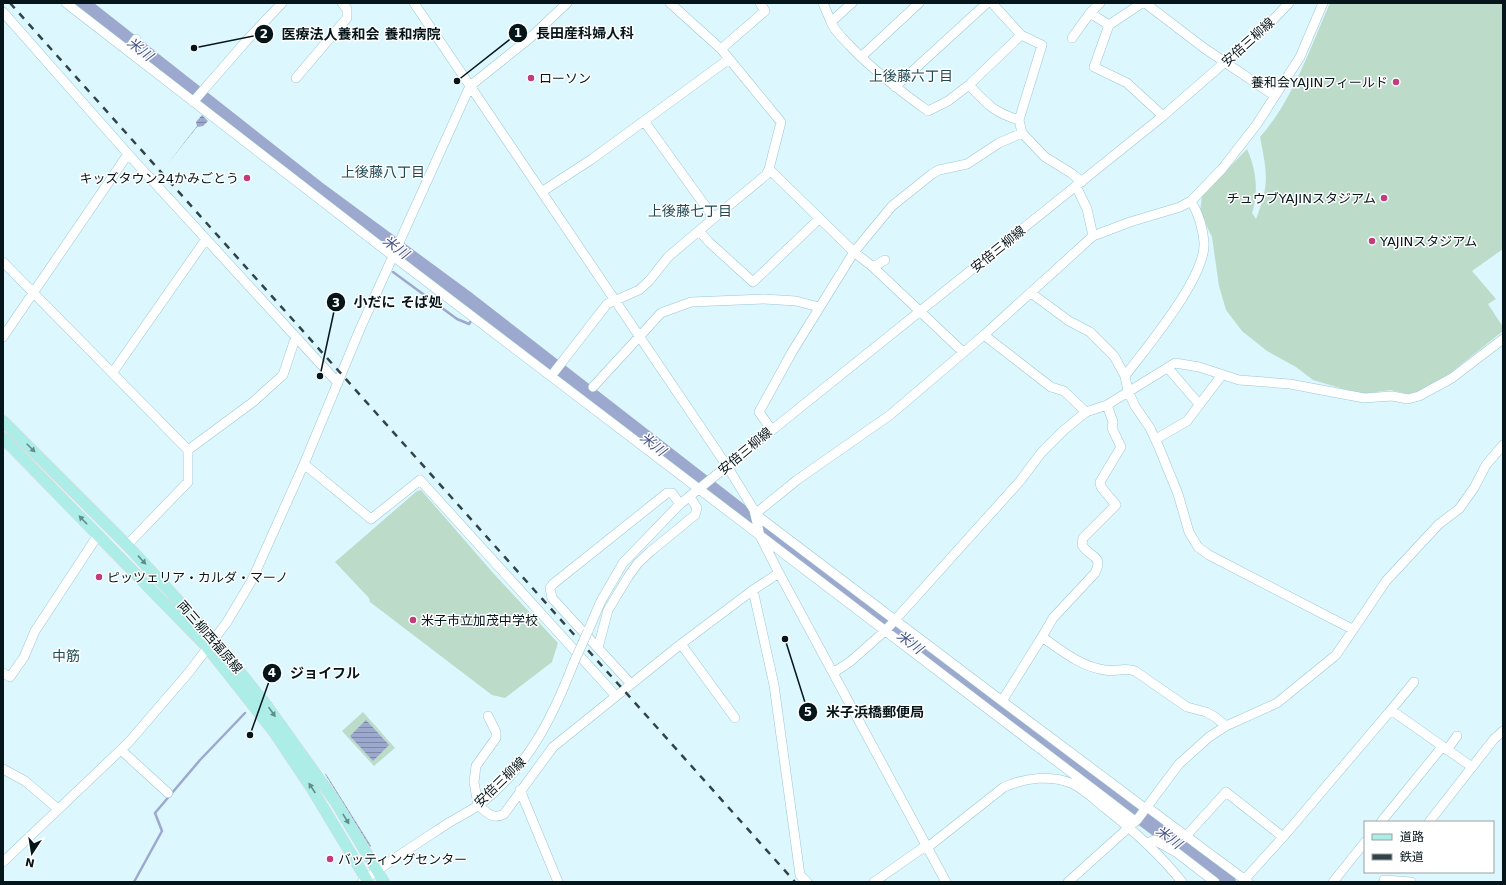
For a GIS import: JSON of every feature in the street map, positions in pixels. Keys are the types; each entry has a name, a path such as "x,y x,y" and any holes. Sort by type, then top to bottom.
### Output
{"main road":[{"name":"両三柳西福原線","path":"3,421 127,545 267,706 327,790 378,870 384,882"},
{"name":"両三柳西福原線","path":"3,438 98,535 211,643 312,789 365,881"}],"street":[{"path":"66,3 129,49 394,255 555,371 760,535 967,692 1134,822 1148,843 1182,882"},
{"path":"194,101 201,91 282,3"},
{"path":"296,78 347,18 347,9 342,3"},
{"path":"414,3 543,191 727,466 756,516 760,535 779,573 928,846 946,882"},
{"path":"5,857 121,750 190,671 227,622 252,580 304,464 360,329 470,86 530,38 567,3"},
{"path":"721,49 765,11 760,3"},
{"path":"822,3 834,29 861,57 895,87 928,110 948,101 969,85 1021,35"},
{"path":"831,22 852,3"},
{"path":"861,57 919,3"},
{"path":"895,87 987,3"},
{"path":"992,3 1021,35 1042,45 1019,120 1022,133 1045,157 1071,172 1079,184 1088,209 1093,236"},
{"path":"1072,38 1090,13 1100,3"},
{"path":"1163,116 1127,83 1094,67 1110,25 1144,3 1204,48 1275,96"},
{"name":"安倍三柳線","path":"365,881 378,870 478,805 518,767 533,749 562,693 601,601 623,562 680,504 701,489 771,429 1163,116 1270,23 1289,3"},
{"path":"756,516 797,480 890,415 984,335 1093,236 1191,202 1222,169 1257,124 1300,57 1323,3"},
{"path":"555,371 607,304 639,290 649,281 668,257 700,232 714,218 766,175 769,169 781,122 721,49 674,4"},
{"path":"3,12 128,154 338,383"},
{"path":"1090,13 1110,25"},
{"path":"129,49 136,39"},
{"path":"543,191 644,121 729,59"},
{"path":"969,85 990,108 1005,116 1019,120"},
{"path":"644,121 714,218"},
{"path":"771,429 759,412 819,307 854,252 892,206 939,170 967,164 999,143 1022,133"},
{"path":"3,337 128,154"},
{"path":"769,169 819,219 854,252 873,267 963,352"},
{"path":"1125,376 1186,292 1202,260 1204,243 1195,209 1191,202"},
{"path":"700,232 753,282 819,219"},
{"path":"113,372 206,239"},
{"path":"873,267 885,260"},
{"path":"3,262 113,372 188,450 188,482 127,545"},
{"path":"1031,293 1069,321 1090,332 1114,356 1125,376 1128,391 1135,406 1156,439 1178,494 1189,532 1198,547 1209,555 1352,629"},
{"path":"593,387 661,314 691,302 764,300 796,301 819,307"},
{"path":"984,335 1051,387 1064,391 1086,412"},
{"path":"188,450 253,402 283,375 294,342 298,338"},
{"path":"833,673 851,661 885,631 1020,481 1041,453 1064,430 1086,412 1107,405 1175,363 1199,367 1239,380 1319,388 1364,398 1392,396 1408,399 1419,396 1452,378 1503,339"},
{"path":"1168,368 1199,404"},
{"path":"1156,439 1187,422 1222,375"},
{"path":"1002,701 1053,618 1095,574 1099,566 1098,559 1082,545 1083,538 1116,505 1101,487 1100,482 1121,447 1112,428 1113,422 1107,405"},
{"path":"1068,882 1134,822 1179,764 1208,737 1226,726 1277,703 1336,655 1352,629 1386,581 1439,524 1459,509 1474,488 1486,465 1502,447"},
{"path":"304,464 371,519 420,480 616,696"},
{"path":"631,684 552,598 550,588 667,492 672,494 680,504"},
{"path":"598,648 608,610 638,563 695,515 697,508 690,497"},
{"path":"756,516 1145,809 1186,836 1246,881 1414,682"},
{"path":"3,673 10,678 24,657 35,631 98,535"},
{"path":"488,716 496,732 496,738 476,766 474,782 478,805 492,816 498,817 504,814 520,790 553,747 681,644 753,590 779,573"},
{"path":"753,590 774,685 800,875 807,882"},
{"path":"1042,637 1077,660 1093,667 1106,671 1128,669 1135,671 1187,707 1206,712 1226,726"},
{"path":"681,644 735,718"},
{"path":"1391,710 1472,767"},
{"path":"1430,821 1494,739 1503,731"},
{"path":"1382,821 1444,748 1457,736"},
{"path":"121,750 168,793"},
{"path":"3,769 24,782 58,809"},
{"path":"874,882 928,846 1004,787 1018,781 1035,778 1072,784 1134,822"},
{"path":"520,790 558,882"},
{"path":"1186,836 1226,792 1283,837"},
{"path":"1148,843 1154,840 1176,852 1215,882"},
{"path":"1333,882 1364,843"},
{"path":"1383,881 1389,873"},
{"path":"1383,881 1411,882"}],"green space":[{"name":"チュウブYAJINスタジアム","path":"1330,3 1503,3 1503,249 1472,271 1496,299 1488,304 1503,327 1503,331 1449,374 1417,392 1408,394 1390,390 1363,394 1313,380 1296,367 1267,351 1242,331 1226,310 1219,286 1212,237 1200,212 1202,196 1247,149 1253,164 1256,181 1252,213 1256,219 1264,196 1266,178 1266,169 1260,137 1282,107 1300,73"},
{"path":"421,490 494,574 558,643 552,662 505,698 492,695 370,602 369,598 335,562 417,491"},
{"path":"363,712 395,748 374,766 342,731"}],"water":[{"path":"202,115 208,121 203,126 197,127 166,166 197,126 196,122"},
{"path":"366,720 389,745 373,761 350,736"},
{"path":"325,774 371,846 370,847"}],"waterway":[{"name":"米川","path":"81,3 320,191 468,300 862,606 977,691 1052,750 1228,882"},
{"path":"393,272 457,319 469,324 471,321"},
{"path":"134,882 162,831 155,813 200,760 245,713"}],"railway":[{"path":"10,3 795,882"}],"place":[{"name":"医療法人養和会 養和病院","path":"194,48"},
{"name":"ローソン","path":"531,78"},
{"name":"長田産科婦人科","path":"457,81"},
{"name":"養和会YAJINフィールド","path":"1396,82"},
{"name":"キッズタウン24かみごとう","path":"247,178"},
{"name":"チュウブYAJINスタジアム","path":"1384,198"},
{"name":"YAJINスタジアム","path":"1372,241"},
{"name":"小だに そば処","path":"320,376"},
{"name":"ピッツェリア・カルダ・マーノ","path":"99,577"},
{"name":"米子市立加茂中学校","path":"413,620"},
{"name":"米子浜橋郵便局","path":"785,639"},
{"name":"ジョイフル","path":"250,735"},
{"name":"バッティングセンター","path":"330,859"}],"district":[{"name":"上後藤六丁目","path":"911,76"},
{"name":"上後藤八丁目","path":"383,172"},
{"name":"上後藤七丁目","path":"690,211"},
{"name":"中筋","path":"66,656"}]}
